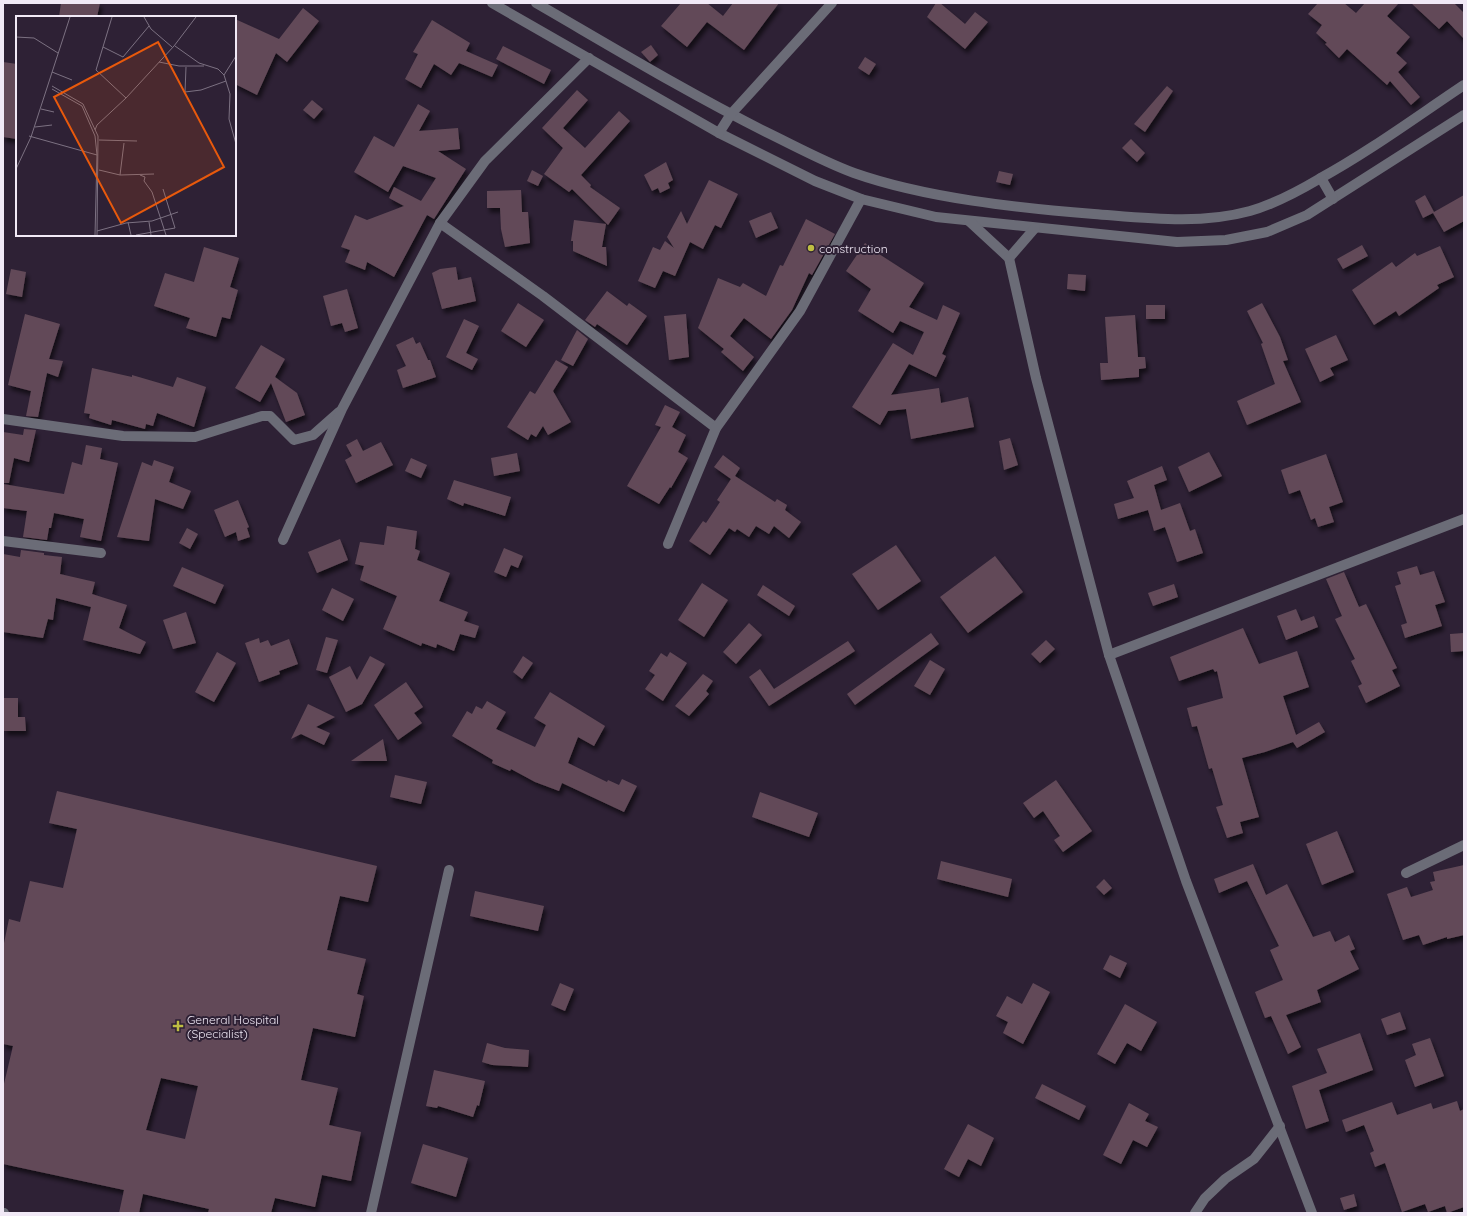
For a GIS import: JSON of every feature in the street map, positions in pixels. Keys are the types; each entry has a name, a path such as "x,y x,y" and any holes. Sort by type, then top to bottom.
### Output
{"street":[{"path":"492,3 719,132 815,181 861,200 901,210 969,221 1177,242 1226,240 1266,232 1307,215 1464,115"},
{"path":"536,3 732,114 820,159 879,181 966,199 1051,210 1177,220 1202,219 1250,211 1288,197 1347,164 1464,85"},
{"path":"719,132 732,114 832,3"},
{"path":"283,540 342,409 440,223 485,161 589,58"},
{"path":"1321,178 1333,199"},
{"path":"668,544 716,428 800,311 861,200"},
{"path":"969,221 1009,258 1036,378 1109,655 1186,881 1312,1213"},
{"path":"440,223 543,296 716,428"},
{"path":"1009,258 1035,228"},
{"path":"3,419 123,436 195,437 262,416 270,416 294,440 313,435 342,409"},
{"path":"1109,655 1464,519"},
{"path":"3,541 101,553"},
{"path":"1406,873 1464,846"},
{"path":"370,1213 448,870"},
{"path":"1195,1213 1205,1198 1225,1179 1258,1155 1280,1126"}],"building":[{"path":"61,3 100,3 97,16 59,16"},
{"path":"681,3 707,3 723,16 733,3 779,3 744,50 707,22 687,47 661,26"},
{"path":"936,3 940,3 965,24 975,12 988,22 965,49 927,17"},
{"path":"1318,3 1344,3 1356,13 1365,3 1399,3 1387,16 1410,37 1396,53 1407,63 1398,72 1420,97 1411,105 1390,81 1387,85 1347,49 1339,58 1325,44 1327,43 1316,33 1322,25 1308,14"},
{"path":"1411,3 1454,3 1464,13 1464,39 1447,21 1439,29"},
{"path":"303,8 319,21 287,62 276,53 257,95 236,84 236,19 279,39"},
{"path":"432,20 470,43 466,51 498,65 492,77 459,63 451,75 434,64 421,88 405,79 418,54 413,52"},
{"path":"651,45 658,55 650,62 641,52"},
{"path":"503,46 551,70 544,84 496,59"},
{"path":"865,57 876,64 869,75 858,68"},
{"path":"3,62 16,64 16,139 3,137"},
{"path":"1167,86 1173,91 1145,132 1134,124"},
{"path":"577,90 588,100 563,128 585,148 619,111 630,121 581,175 591,185 590,187 620,208 608,225 572,189 569,192 544,174 563,148 542,128"},
{"path":"312,100 323,109 314,119 303,110"},
{"path":"418,104 430,111 419,131 458,128 460,149 438,151 466,169 434,219 427,215 394,277 367,262 365,270 345,262 350,250 341,247 355,215 367,220 404,206 389,198 394,187 421,201 436,178 403,166 388,192 354,172 374,136 394,147"},
{"path":"1131,139 1145,153 1137,162 1122,148"},
{"path":"666,162 673,180 668,183 670,188 660,193 658,188 652,191 644,175"},
{"path":"532,170 543,176 538,186 527,181"},
{"path":"999,171 1013,174 1010,185 996,182"},
{"path":"709,180 738,194 721,228 715,225 703,249 690,242 675,276 663,271 655,288 638,281 653,247 660,250 665,241 674,248 667,237 681,211 687,224"},
{"path":"521,190 522,212 528,212 530,243 505,247 501,229 500,208 487,208 487,191"},
{"path":"1425,195 1434,212 1464,195 1464,221 1444,232 1433,213 1423,218 1415,201"},
{"path":"771,212 778,228 756,238 749,221"},
{"path":"806,219 835,234 812,275 809,273 792,310 771,339 744,318 730,336 754,357 743,371 721,352 724,349 698,328 718,278 740,287 743,283 766,296 780,265 783,266"},
{"path":"574,220 606,224 602,247 606,247 607,266 573,251 573,241 571,241"},
{"path":"865,243 880,253 879,254 924,283 909,307 937,320 943,305 960,313 942,354 946,356 936,377 909,364 891,395 939,388 941,403 968,397 974,427 911,439 906,409 888,411 880,425 852,407 893,343 913,355 924,332 900,321 893,333 858,311 871,289 846,271"},
{"path":"1362,245 1368,256 1343,269 1337,259"},
{"path":"1440,246 1454,277 1437,285 1439,288 1399,316 1396,311 1374,325 1352,290 1392,262 1396,267 1415,253 1417,256"},
{"path":"204,247 239,258 230,287 238,290 230,319 222,317 216,337 186,328 190,318 154,306 165,273 194,282"},
{"path":"456,267 458,280 471,277 476,301 442,309 432,273 440,269"},
{"path":"11,269 26,272 22,297 6,294"},
{"path":"1068,274 1086,275 1085,291 1067,289"},
{"path":"347,289 358,328 345,332 342,323 331,326 323,296"},
{"path":"607,291 627,306 629,303 647,316 627,345 597,324 595,327 585,320"},
{"path":"518,303 544,320 526,347 501,331"},
{"path":"1262,303 1280,337 1288,360 1283,361 1301,402 1247,425 1237,401 1275,384 1261,344 1263,343 1247,311"},
{"path":"1146,305 1165,305 1165,319 1146,319"},
{"path":"25,314 60,324 49,359 63,361 58,377 47,373 38,417 26,416 31,391 8,385"},
{"path":"686,314 689,357 669,360 664,316"},
{"path":"1135,315 1138,357 1145,357 1146,368 1139,369 1139,377 1101,380 1100,363 1108,363 1105,317"},
{"path":"464,319 479,326 466,353 478,359 472,370 446,357"},
{"path":"577,330 588,339 573,366 561,360"},
{"path":"1336,335 1348,360 1330,368 1334,375 1320,382 1305,349"},
{"path":"413,337 416,344 420,342 428,360 430,360 436,377 403,388 397,370 406,366 396,345"},
{"path":"261,345 285,359 275,377 297,393 305,415 286,422 271,383 260,402 235,388"},
{"path":"556,360 568,367 553,391 571,422 548,435 543,426 536,437 531,434 528,440 507,427 530,391 535,394"},
{"path":"92,368 132,377 132,375 173,387 177,377 206,387 194,427 157,413 153,426 146,424 145,429 112,420 111,425 89,418 90,414 84,413"},
{"path":"665,405 680,412 672,427 686,435 678,452 688,458 671,488 670,487 659,504 627,486 661,427 655,425"},
{"path":"24,429 36,430 29,462 14,458 9,483 3,483 3,432 23,435"},
{"path":"1010,438 1018,465 1004,470 999,441"},
{"path":"357,439 363,451 381,442 393,465 356,483 345,460 352,456 346,445"},
{"path":"86,445 102,448 100,459 118,463 101,541 80,537 84,519 54,513 47,540 23,537 27,511 3,508 3,484 64,494 72,462 82,465"},
{"path":"1209,452 1222,476 1189,492 1178,467"},
{"path":"517,453 520,471 494,476 491,458"},
{"path":"1326,454 1343,502 1329,507 1334,522 1318,527 1315,518 1311,520 1300,490 1289,494 1281,470"},
{"path":"723,455 740,468 735,476 775,502 777,499 787,505 785,510 801,522 789,538 774,526 769,534 756,526 749,537 737,529 735,532 729,528 710,555 689,541 703,521 706,523 720,502 717,500 731,479 714,467"},
{"path":"411,458 427,465 421,478 405,471"},
{"path":"154,460 174,467 169,482 191,491 183,509 155,499 149,541 117,537 142,462 152,466"},
{"path":"1162,466 1167,480 1154,485 1161,510 1180,503 1190,531 1195,529 1203,553 1177,562 1165,527 1154,531 1148,510 1118,519 1114,504 1134,498 1127,481"},
{"path":"454,480 511,497 505,516 464,503 463,506 447,499"},
{"path":"238,500 249,527 247,528 250,537 238,541 236,532 225,537 214,510"},
{"path":"387,526 417,531 415,549 420,551 417,560 450,573 439,601 468,612 464,621 479,626 475,638 460,634 454,651 437,644 436,648 422,643 421,646 383,629 397,596 360,580 364,566 355,564 360,542 384,545"},
{"path":"187,528 198,534 190,549 179,543"},
{"path":"340,539 348,560 317,573 308,552"},
{"path":"896,545 921,581 878,610 852,574"},
{"path":"504,548 523,556 518,568 511,565 506,577 494,572"},
{"path":"21,550 62,557 60,574 95,582 92,594 127,605 119,628 146,642 140,654 83,640 91,607 56,598 53,620 48,619 43,638 3,632 3,554 20,557"},
{"path":"995,556 1023,592 968,633 940,597"},
{"path":"1417,566 1420,575 1434,571 1445,602 1435,605 1442,626 1405,638 1401,625 1407,623 1395,586 1401,584 1397,572"},
{"path":"182,567 224,585 215,604 173,586"},
{"path":"1344,572 1359,607 1366,604 1397,668 1392,670 1400,686 1366,703 1358,686 1362,684 1351,661 1355,659 1335,619 1342,616 1326,579"},
{"path":"702,583 728,600 704,637 678,620"},
{"path":"1174,584 1178,597 1153,606 1148,593"},
{"path":"763,585 795,606 789,616 757,595"},
{"path":"332,588 354,599 343,621 322,610"},
{"path":"1296,609 1301,621 1314,616 1318,627 1286,640 1277,616"},
{"path":"186,612 196,643 173,649 163,620"},
{"path":"749,623 762,635 736,664 723,652"},
{"path":"1243,628 1259,664 1297,651 1309,687 1283,696 1296,735 1319,722 1325,732 1297,748 1293,742 1242,758 1259,817 1240,822 1243,833 1227,838 1216,807 1223,805 1212,768 1209,769 1197,726 1192,727 1187,708 1223,698 1217,671 1215,672 1213,669 1179,681 1170,657"},
{"path":"931,633 939,644 855,705 847,694"},
{"path":"1464,633 1464,651 1451,652 1450,634"},
{"path":"326,637 338,640 327,673 316,670"},
{"path":"259,638 260,643 268,640 271,646 289,639 298,664 279,671 280,674 259,682 245,643"},
{"path":"1046,640 1055,649 1040,663 1031,654"},
{"path":"848,641 855,651 769,706 749,677 760,669 774,689"},
{"path":"217,652 236,663 214,702 195,692"},
{"path":"670,652 687,663 663,701 645,689 655,675 649,671 661,653 667,657"},
{"path":"370,656 385,664 362,704 346,712 329,677 350,666 357,680"},
{"path":"523,656 533,663 522,679 513,672"},
{"path":"930,660 945,669 930,695 914,686"},
{"path":"703,674 713,681 706,691 709,694 689,716 675,706"},
{"path":"406,682 423,707 414,713 422,723 398,740 374,705"},
{"path":"550,692 605,726 594,746 578,737 568,763 607,782 608,780 619,785 622,779 637,786 624,812 562,783 559,791 535,782 511,769 510,771 492,763 493,760 452,736 467,711 472,714 476,706 482,709 487,701 506,712 496,729 535,747 546,725 534,718"},
{"path":"4,698 18,698 18,717 25,717 26,731 4,731"},
{"path":"308,704 335,717 316,727 330,733 324,745 301,734 291,739"},
{"path":"383,739 387,761 351,761"},
{"path":"395,775 427,782 421,804 390,797"},
{"path":"1056,780 1092,831 1063,852 1054,840 1060,836 1043,811 1034,818 1023,803"},
{"path":"57,791 377,866 368,902 340,896 327,950 366,959 357,994 364,996 355,1037 313,1028 301,1080 338,1088 329,1125 361,1132 351,1181 322,1175 315,1207 275,1198 271,1213 208,1213 209,1209 143,1194 139,1213 119,1213 124,1190 3,1164 3,1088 13,1046 3,1044 3,948 9,919 20,922 30,881 63,888 77,829 49,823","holes":["161,1078 198,1086 185,1139 146,1130"]},
{"path":"760,792 818,813 809,837 752,817"},
{"path":"1337,831 1354,872 1322,885 1306,844"},
{"path":"941,861 1012,879 1008,897 937,879"},
{"path":"1253,864 1266,895 1287,884 1313,937 1330,931 1335,942 1349,935 1355,949 1350,951 1359,969 1317,990 1321,1002 1286,1015 1301,1047 1288,1054 1271,1016 1265,1018 1255,992 1283,980 1270,950 1279,946 1247,881 1219,893 1214,879"},
{"path":"1464,865 1464,935 1447,939 1447,937 1423,945 1419,935 1403,940 1387,894 1407,887 1411,897 1433,890 1430,882 1435,881 1433,872"},
{"path":"1104,879 1112,888 1104,895 1096,887"},
{"path":"475,891 544,906 538,931 470,916"},
{"path":"1110,955 1127,963 1120,978 1103,969"},
{"path":"560,983 574,989 565,1011 551,1005"},
{"path":"1033,983 1050,992 1023,1044 1003,1033 1008,1022 996,1016 1007,996 1022,1004"},
{"path":"1125,1004 1157,1022 1141,1051 1127,1043 1115,1064 1097,1054"},
{"path":"1400,1012 1406,1029 1387,1035 1381,1019"},
{"path":"1360,1033 1373,1070 1319,1090 1329,1121 1306,1129 1292,1086 1327,1073 1317,1049"},
{"path":"1430,1038 1444,1076 1415,1087 1405,1060 1416,1055 1412,1044"},
{"path":"487,1043 505,1048 529,1050 528,1067 492,1065 482,1062"},
{"path":"434,1070 485,1081 479,1106 477,1105 473,1117 438,1106 437,1108 426,1106"},
{"path":"1042,1084 1086,1106 1079,1120 1035,1098"},
{"path":"1457,1101 1460,1111 1464,1109 1464,1207 1447,1213 1445,1206 1428,1212 1425,1204 1402,1212 1385,1163 1375,1167 1370,1153 1374,1151 1364,1125 1346,1132 1342,1120 1392,1102 1397,1115 1431,1103 1433,1109"},
{"path":"1129,1103 1149,1114 1145,1121 1158,1127 1147,1147 1133,1140 1121,1164 1103,1155"},
{"path":"968,1124 994,1138 981,1166 968,1159 959,1177 944,1169"},
{"path":"423,1144 468,1158 456,1197 411,1183"},
{"path":"1354,1194 1357,1206 1344,1210 1340,1198"}],"place":[{"name":"construction","path":"811,248"},
{"name":"General Hospital (Specialist)","path":"178,1026"}]}
